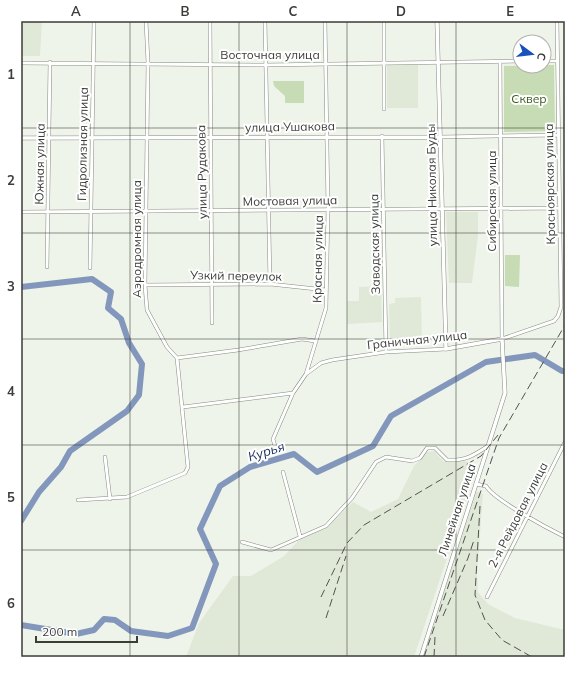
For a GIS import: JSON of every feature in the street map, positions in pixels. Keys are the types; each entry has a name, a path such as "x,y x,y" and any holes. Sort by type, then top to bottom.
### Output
{"street":[{"name":"Гидролизная улица","path":"90,268 95,64 94,21"},
{"name":"Аэродромная улица","path":"146,21 148,63 145,285 147,310 167,347 177,358"},
{"name":"улица Рудакова","path":"210,21 212,323"},
{"path":"265,21 270,284"},
{"name":"Красная улица","path":"276,450 273,439 293,393 306,374 324,314 328,209 325,21"},
{"path":"384,21 384,109"},
{"name":"улица Николая Буды","path":"437,21 446,349"},
{"name":"Красноярская улица","path":"554,321 558,316 561,307 557,21"},
{"path":"552,60 557,60"},
{"name":"Восточная улица","path":"21,63 50,62 95,64 148,63 266,65 325,63 439,64 512,62"},
{"name":"Южная улица","path":"47,267 50,62"},
{"name":"Сибирская улица","path":"500,62 502,339"},
{"name":"улица Ушакова","path":"21,138 147,139 558,135"},
{"name":"Заводская улица","path":"382,136 386,352"},
{"name":"Мостовая улица","path":"21,212 212,212 328,209 559,208"},
{"name":"Узкий переулок","path":"145,285 212,283 270,284 326,290"},
{"name":"Граничная улица","path":"306,374 326,361 386,352 446,349 502,339 554,321"},
{"path":"78,500 110,499 134,495 182,475 187,471 183,407 177,358 238,350 302,339 315,341"},
{"name":"Линейная улица","path":"421,657 505,393 502,339"},
{"path":"183,407 293,393"},
{"name":"2-я Рейдовая улица","path":"487,597 565,442"},
{"path":"242,542 271,550 300,536 326,526 352,498 376,462 386,457 412,461 420,458 427,448 435,448 447,460 460,460 472,456 488,446"},
{"path":"105,458 110,499"},
{"path":"283,472 300,536"},
{"path":"476,484 486,486 490,493 565,537"}],"shaded area":[{"path":"21,21 42,21 40,56 21,56"},
{"path":"387,65 418,65 418,108 387,108"},
{"path":"446,212 478,212 478,235 472,283 449,283"},
{"path":"381,286 382,322 347,324 347,301 359,301 359,287"},
{"path":"421,297 422,340 390,341 389,304 395,303 395,298"},
{"path":"434,451 444,462 466,461 476,471 414,657 186,657 199,623 233,576 251,576 284,556 300,539 325,529 353,502 371,512 398,499 414,466 427,452"},
{"path":"476,491 483,494 477,573 478,592 488,604 515,618 565,630 565,657 423,657"}],"green space":[{"name":"Сквер","path":"552,65 554,65 555,131 504,132 504,66 512,66 512,74 552,74"},
{"path":"273,81 304,81 304,103 285,103 285,96 274,86"},
{"path":"505,255 520,255 519,287 505,286"}],"waterway":[{"name":"Курья","path":"21,287 92,279 111,292 108,308 121,319 129,343 142,364 139,395 127,411 70,451 61,467 39,492 21,521"},
{"name":"Курья","path":"21,625 76,634 94,630 104,619 115,620 131,631 168,636 192,628 216,564 200,529 220,486 250,467 294,454 317,472 373,446 391,416 486,362 535,355 562,371 565,371"}],"railway":[{"path":"424,657 499,438 565,325"},
{"path":"321,597 347,543 364,525 481,456 498,435"},
{"path":"480,506 475,595 485,620 502,640 532,657"},
{"path":"443,616 468,558 474,540"},
{"path":"326,618 346,556"},
{"path":"434,657 435,637"}]}
